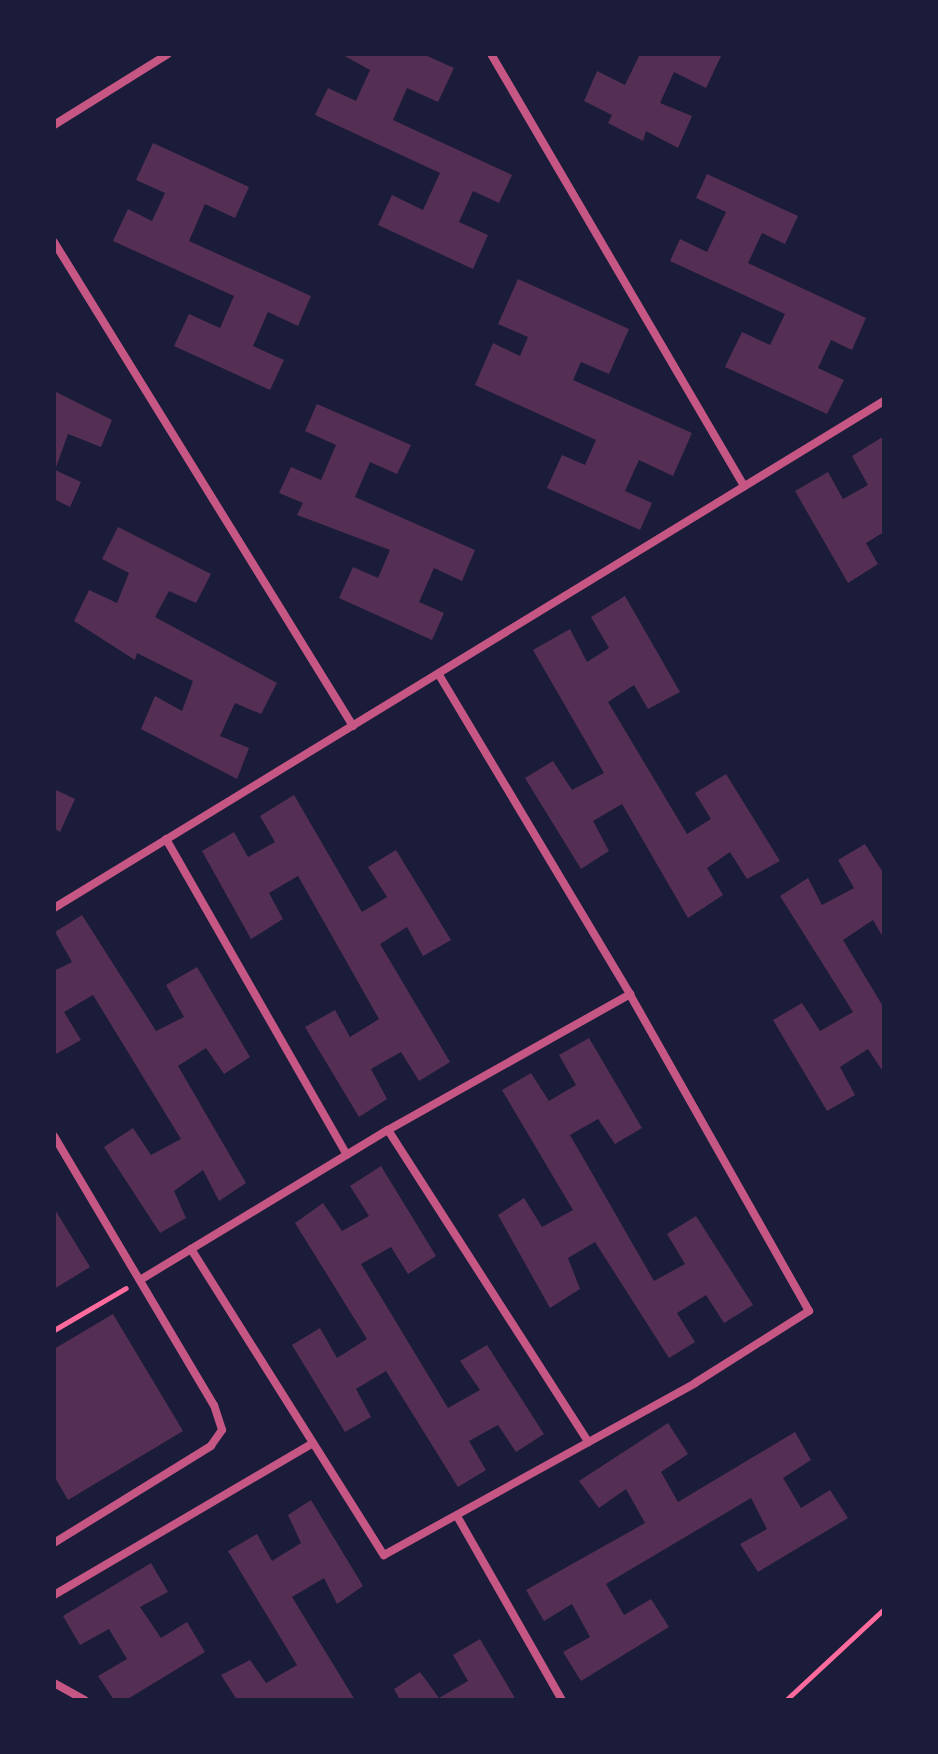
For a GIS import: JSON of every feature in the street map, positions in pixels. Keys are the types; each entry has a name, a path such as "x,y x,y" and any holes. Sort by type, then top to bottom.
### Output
{"street":[{"path":"54,125 168,54"},
{"path":"491,54 744,486"},
{"path":"54,242 353,726"},
{"path":"54,908 884,401"},
{"path":"191,1249 384,1555 695,1383 809,1311 630,994 439,675"},
{"path":"166,839 347,1155"},
{"path":"140,1280 388,1130 630,994"},
{"path":"388,1130 588,1442"},
{"path":"54,1136 214,1405 222,1430 211,1446 54,1543"},
{"path":"54,1595 313,1443"},
{"path":"457,1516 562,1700"},
{"path":"54,1683 85,1700"}],"path":[{"path":"54,1330 140,1280"},
{"path":"786,1700 884,1609"}],"building":[{"path":"341,54 423,54 454,68 438,102 407,88 393,120 512,175 499,203 473,191 459,222 488,235 473,269 378,225 392,195 423,210 440,173 315,115 328,88 356,101 370,70"},
{"path":"640,54 722,54 706,88 674,72 660,103 692,116 678,148 646,131 643,141 608,123 612,115 584,101 597,71 625,85"},
{"path":"153,143 249,187 235,218 205,204 189,241 311,296 298,326 268,312 253,346 284,360 270,390 174,346 189,314 220,328 234,296 113,241 128,209 152,221 165,193 136,180"},
{"path":"707,174 798,216 785,244 762,233 748,263 866,318 852,350 831,340 818,368 844,380 827,414 725,367 742,332 770,345 785,314 670,261 680,239 707,252 726,212 696,198"},
{"path":"518,279 629,329 609,374 581,362 573,380 692,433 673,476 639,460 625,491 652,503 640,530 547,488 562,455 585,465 596,440 475,385 493,343 520,356 528,337 498,324"},
{"path":"54,391 112,420 101,447 68,434 55,470 81,482 70,507 54,499"},
{"path":"317,404 411,445 397,474 370,462 355,497 475,550 462,581 434,568 419,602 444,613 432,640 339,598 353,567 378,578 390,550 297,515 303,503 279,493 291,467 321,480 336,445 305,431"},
{"path":"884,436 884,532 866,543 878,564 848,583 795,491 828,472 843,499 868,485 852,456"},
{"path":"118,527 211,574 196,603 169,591 155,617 277,683 261,714 235,703 220,736 249,748 237,779 141,729 155,696 182,711 193,681 137,653 135,660 74,621 89,590 117,603 129,573 102,559"},
{"path":"625,596 680,692 648,709 634,685 608,702 687,834 711,819 695,793 726,774 780,861 747,879 730,852 707,868 723,895 688,918 622,804 593,821 609,851 581,869 525,778 553,761 572,790 604,773 533,650 570,629 587,662 609,648 591,617"},
{"path":"54,789 75,799 60,832 54,828"},
{"path":"294,795 362,912 387,897 368,867 396,850 451,940 423,956 407,927 380,944 450,1062 419,1081 401,1052 371,1069 387,1099 359,1117 305,1027 335,1010 350,1037 379,1019 298,876 269,893 283,919 251,939 202,851 234,832 248,857 275,842 260,816"},
{"path":"865,844 884,874 884,939 873,920 843,940 884,1008 884,1073 868,1049 840,1067 855,1095 827,1111 773,1020 802,1003 820,1031 853,1012 780,896 808,878 822,905 854,888 838,860"},
{"path":"82,915 156,1031 184,1017 166,985 197,967 250,1057 224,1074 206,1048 178,1066 246,1183 219,1201 203,1170 174,1191 186,1218 160,1233 104,1147 133,1128 151,1155 181,1139 93,995 64,1012 81,1040 54,1055 54,971 72,962 55,932"},
{"path":"589,1038 642,1128 615,1144 598,1119 570,1135 654,1281 685,1264 667,1234 696,1216 753,1305 724,1323 706,1295 677,1313 695,1342 669,1358 595,1242 568,1258 580,1289 550,1308 498,1215 524,1198 542,1227 573,1210 502,1090 531,1073 549,1101 576,1085 559,1055"},
{"path":"381,1166 436,1256 408,1274 391,1247 361,1264 448,1408 480,1390 460,1361 487,1345 544,1434 516,1452 498,1425 469,1441 486,1470 458,1487 386,1371 356,1389 371,1417 345,1432 292,1345 320,1328 337,1358 367,1339 295,1223 323,1203 342,1231 369,1216 350,1186"},
{"path":"54,1208 90,1267 54,1289"},
{"path":"113,1314 183,1431 68,1500 54,1476 54,1349"},
{"path":"668,1423 688,1454 661,1472 678,1502 795,1432 811,1460 783,1478 801,1508 830,1490 848,1518 758,1572 740,1544 767,1529 751,1498 606,1584 624,1615 651,1599 669,1627 581,1681 563,1652 590,1637 572,1604 544,1621 526,1590 645,1523 626,1489 599,1508 579,1481"},
{"path":"311,1500 363,1586 337,1604 324,1578 292,1597 355,1700 237,1700 221,1675 250,1660 266,1683 297,1665 228,1551 257,1534 272,1561 301,1543 288,1515"},
{"path":"151,1563 168,1592 140,1607 161,1638 187,1622 205,1652 126,1700 114,1700 98,1676 127,1659 109,1629 80,1645 63,1616"},
{"path":"480,1639 516,1700 400,1700 394,1689 420,1672 439,1698 468,1681 453,1655"}]}
